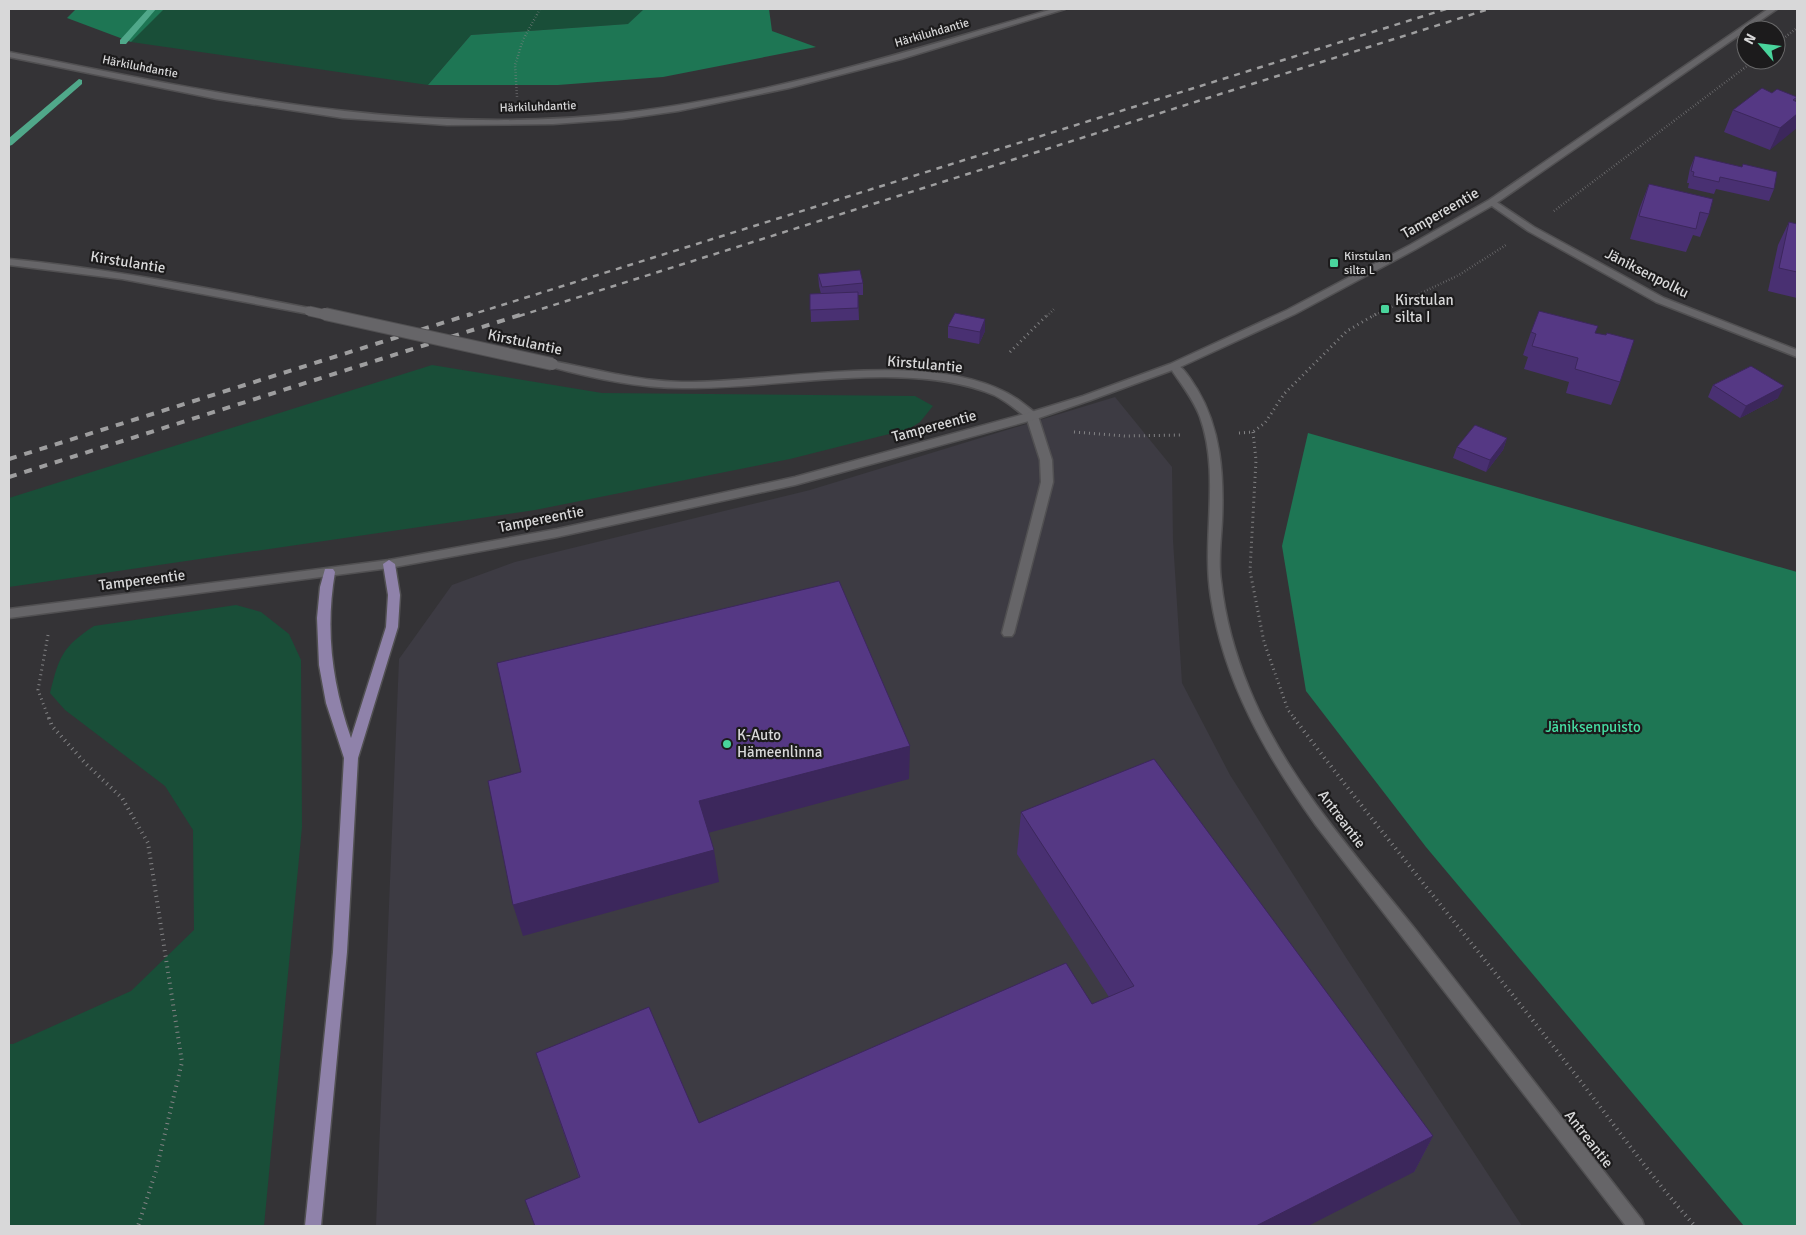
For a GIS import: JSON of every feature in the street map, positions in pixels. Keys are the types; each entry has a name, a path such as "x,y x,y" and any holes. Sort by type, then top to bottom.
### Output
{"main road":[{"path":"313,1226 340,952 351,758 392,627 394,595 389,564"},
{"path":"329,572 322,625 326,662 330,694 351,758"}],"street":[{"name":"Härkiluhdantie","path":"9,55 263,104 342,115 434,122 526,121 621,116 748,96 808,82 1061,9"},
{"name":"Tampereentie","path":"9,614 389,564 557,533 795,480 1032,416 1174,366 1291,312 1412,247 1492,202 1773,9"},
{"name":"Jäniksenpolku","path":"1492,202 1530,228 1660,300 1797,354"},
{"name":"Kirstulantie","path":"9,262 94,271 205,290 552,364 668,384 745,383 870,374 937,377 973,384 998,393 1011,399 1032,416"},
{"name":"Antreantie","path":"1174,366 1190,383 1202,403 1212,434 1215,451 1216,511 1213,562 1224,636 1249,703 1280,763 1334,837 1636,1226"},
{"path":"1008,633 1047,482 1046,460 1032,416"}],"path":[{"path":"526,121 517,98 515,65 523,40 540,9"},
{"path":"1786,36 1797,28"},
{"path":"1032,416 1056,428 1074,432 1125,436 1253,432 1265,423 1284,394 1347,331 1385,309 1459,275 1530,228 1741,70"},
{"path":"1010,352 1054,309"},
{"path":"1253,432 1256,460 1250,571 1264,642 1288,710 1376,826 1571,1070 1666,1194 1695,1226"},
{"path":"53,608 38,690 52,726 86,764 122,798 148,843 182,1062 156,1171 138,1226"}],"shaded area":[{"path":"1115,397 1172,467 1173,540 1182,683 1230,775 1345,956 1522,1226 376,1226 399,659 452,585 515,562 810,490"}],"green space":[{"path":"76,9 164,9 131,42 67,18"},
{"path":"163,9 644,9 629,24 471,35 428,85 131,42"},
{"path":"644,9 769,9 772,31 816,47 663,77 558,85 428,85 471,35 628,24"},
{"path":"432,365 602,393 915,396 933,406 920,422 909,429 790,459 535,510 9,587 9,498"},
{"name":"Jäniksenpuisto","path":"1308,433 1797,572 1797,1226 1744,1226 1426,847 1306,691 1282,546"},
{"path":"236,605 261,612 289,634 301,660 302,827 264,1226 9,1226 9,1044 13,1044 131,991 194,930 193,830 165,786 65,710 50,693 56,670 68,647 94,626"}],"building":[{"path":"1762,88 1772,93 1777,89 1797,97 1793,100 1797,102 1797,114 1780,128 1733,110"},
{"path":"1695,156 1742,167 1743,164 1777,172 1774,189 1720,177 1719,182 1693,176 1694,172 1691,171"},
{"path":"1649,184 1713,199 1709,214 1700,212 1696,229 1639,216"},
{"path":"1789,222 1797,224 1797,272 1779,268"},
{"path":"860,270 863,283 822,287 818,274"},
{"path":"858,292 858,308 810,310 810,294"},
{"path":"1539,311 1598,326 1595,333 1606,335 1607,333 1634,340 1620,382 1575,369 1578,358 1532,346 1536,334 1531,332"},
{"path":"955,313 985,319 980,332 948,326"},
{"path":"1751,366 1784,386 1746,406 1713,385"},
{"path":"1475,425 1507,438 1490,460 1457,447"},
{"path":"839,581 910,746 699,801 714,850 513,905 488,781 521,772 497,663"},
{"path":"1154,759 1433,1136 1256,1226 535,1226 525,1200 580,1177 536,1053 649,1007 699,1123 1066,963 1092,1004 1134,986 1021,812"}],"waterway":[{"path":"123,42 152,9"},
{"path":"9,143 79,82"}],"railway":[{"path":"467,316 1446,9"},
{"path":"519,316 1489,9"},
{"path":"9,459 471,314"},
{"path":"9,477 523,314"}],"place":[{"name":"Kirstulan silta L","path":"1334,263"},
{"name":"Kirstulan silta I","path":"1385,309"},
{"name":"K-Auto Hämeenlinna","path":"727,744"}]}
